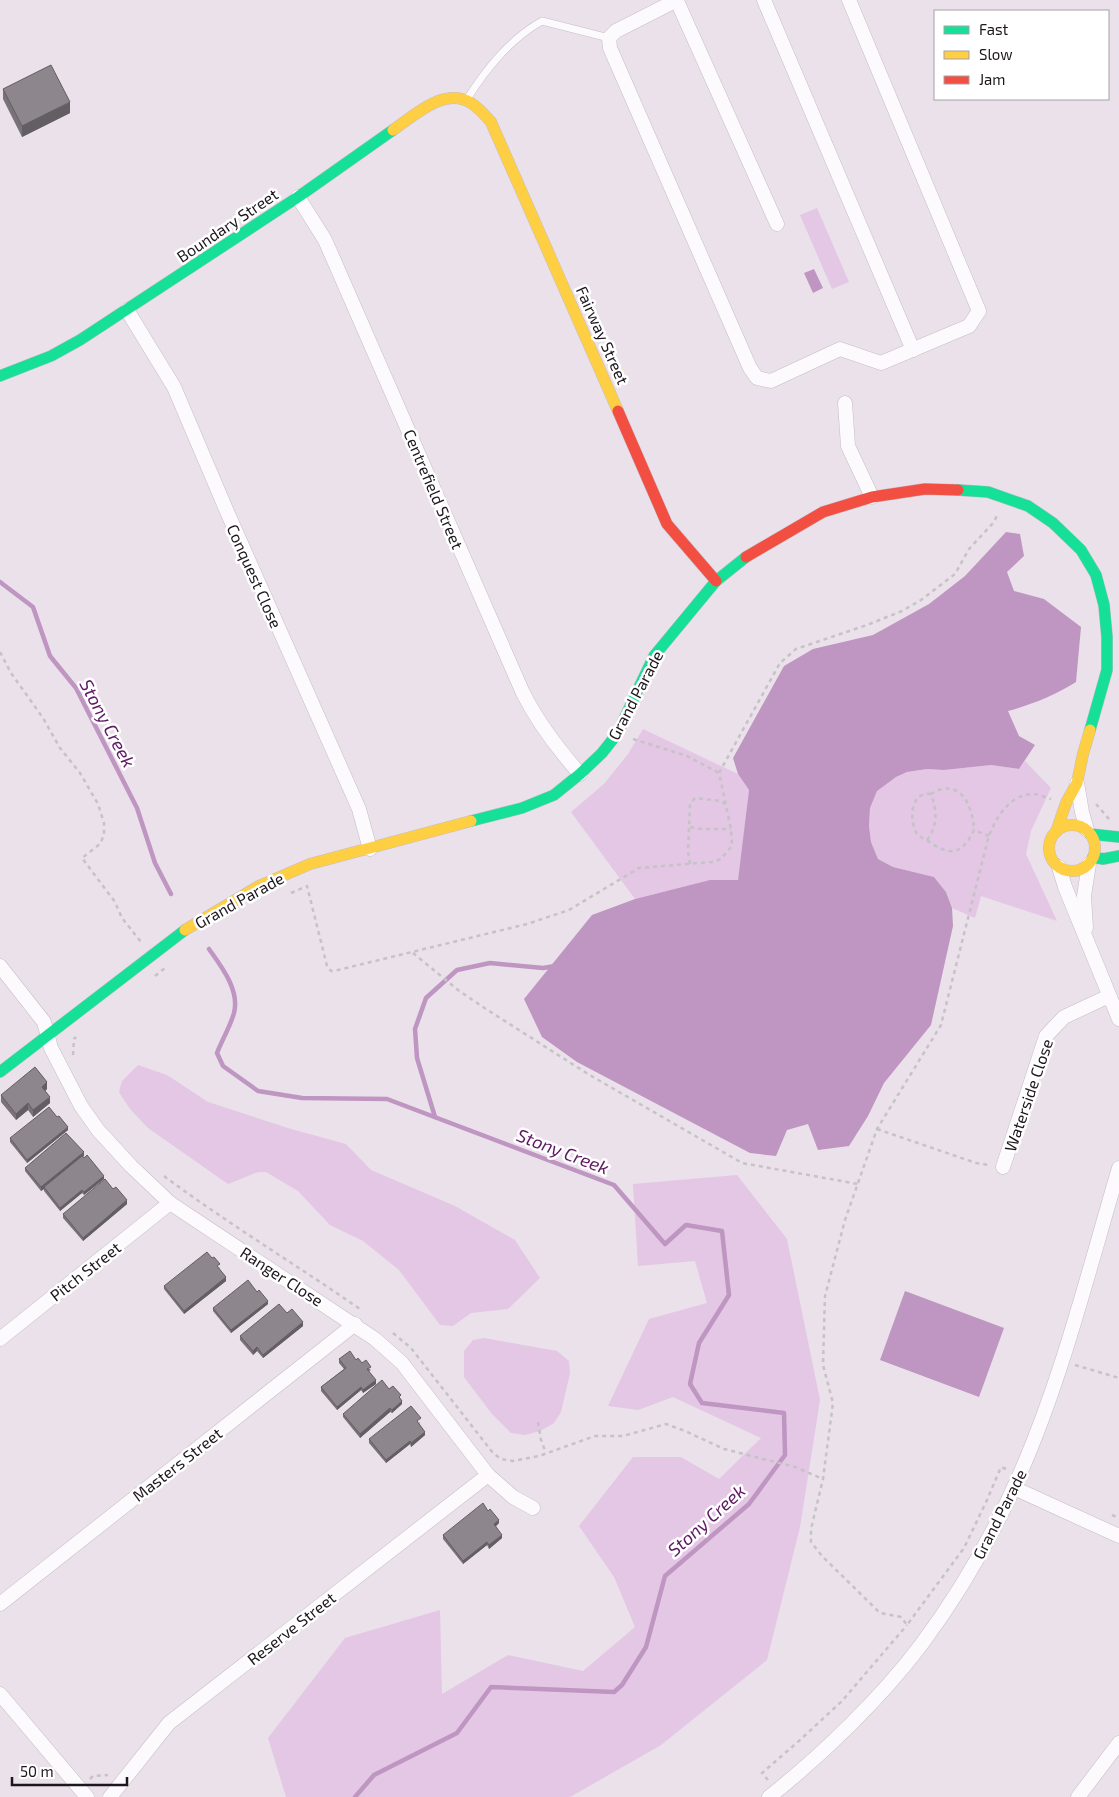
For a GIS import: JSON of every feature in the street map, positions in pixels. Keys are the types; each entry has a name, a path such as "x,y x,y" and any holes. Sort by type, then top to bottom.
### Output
{"street":[{"path":"764,0 913,350"},
{"path":"777,224 677,1 616,31 609,38 610,48 756,378 771,381 840,349 881,364 969,326 978,311 849,0"},
{"name":"Boundary Street","path":"0,376 52,356 80,340 298,197 432,103 446,98 467,99"},
{"name":"Fairway Street","path":"467,99 478,106 491,122 667,524 716,581"},
{"name":"Centrefield Street","path":"298,197 329,248 522,693 535,717 580,774"},
{"name":"Conquest Close","path":"127,310 174,387 359,810 370,849"},
{"path":"845,404 848,446 872,497"},
{"name":"Grand Parade","path":"0,1072 178,934 259,886 310,864 522,808 554,795 602,753 617,734 654,656 716,581 744,557 823,512 872,497 925,489 988,492 1028,506 1052,523 1081,550 1096,575 1104,605 1107,636 1107,670 1083,754 1077,783 1066,803 1056,832"},
{"name":"Grand Parade","path":"1077,783 1082,812 1089,832"},
{"path":"1119,837 1089,832 1078,826 1070,825 1062,827 1056,832 1050,846 1050,854 1059,866 1065,887 1119,1019"},
{"path":"1086,936 1084,896 1095,850 1094,842 1089,832"},
{"path":"1059,866 1067,870 1074,870 1082,868 1091,861 1119,856"},
{"name":"Ranger Close","path":"0,966 44,1022 51,1048 80,1106 98,1130 131,1166 170,1203 375,1339 402,1363 488,1475 513,1497 533,1508"},
{"name":"Waterside Close","path":"1003,1167 1046,1036 1064,1016 1109,996"},
{"name":"Grand Parade","path":"769,1797 849,1724 882,1690 921,1644 973,1565 989,1537 1014,1488 1043,1416 1062,1361 1119,1168"},
{"name":"Pitch Street","path":"0,1339 170,1203"},
{"name":"Masters Street","path":"0,1604 355,1324"},
{"name":"Reserve Street","path":"110,1797 169,1723 488,1475"},
{"path":"1014,1488 1119,1536"},
{"path":"0,1694 87,1797"},
{"path":"1078,1797 1119,1743"}],"lane":[{"path":"467,99 490,66 525,31 542,21 609,38"}],"path":[{"path":"290,893 307,886 327,966 331,971 414,953 527,924 569,910 639,868 712,862 721,859 732,846 731,829 719,773 780,663 796,649 867,625 902,611 922,600 955,574 969,549 994,522 998,514"},
{"path":"0,652 11,673 43,718 60,748 80,773 98,804 104,823 104,834 100,844 82,858 115,902 122,918 142,943"},
{"path":"633,739 687,756 719,773"},
{"path":"947,788 957,790 965,798 971,809 974,830 963,847 953,851 943,851 934,847 927,840 920,838 915,831 912,813 915,800 926,793 931,794 939,789 947,788"},
{"path":"927,840 933,832 936,822 936,808 931,794"},
{"path":"907,1625 901,1617 880,1613 822,1556 811,1542 811,1529 823,1479 834,1403 823,1365 825,1296 845,1220 877,1129 941,1025 994,822 1004,809 1019,797 1036,794 1053,800"},
{"path":"690,864 688,852 690,804 696,798 721,801 726,805"},
{"path":"690,827 731,829"},
{"path":"974,830 989,836"},
{"path":"414,953 458,990 588,1074 742,1163 858,1184"},
{"path":"149,981 170,963"},
{"path":"74,1060 72,1054 74,1038 80,1034"},
{"path":"877,1129 976,1162 1003,1167"},
{"path":"163,1174 196,1200 269,1247 362,1311"},
{"path":"391,1332 411,1348 493,1453 501,1459 513,1461 546,1453 595,1436 623,1436 666,1424 724,1449 773,1463 795,1467 823,1479"},
{"path":"1062,1361 1119,1378"},
{"path":"538,1422 541,1440 546,1453"},
{"path":"762,1773 842,1701 907,1625 964,1548 1001,1467"}],"shaded area":[{"path":"817,208 849,282 832,289 800,215"},
{"path":"814,269 823,288 813,293 804,273"},
{"path":"1006,532 1020,534 1024,556 1007,572 1014,591 1044,599 1081,627 1076,682 1043,699 1008,711 1019,736 1035,745 1019,769 991,765 907,772 896,777 877,791 870,808 869,826 871,842 878,859 893,867 934,877 946,892 952,908 953,926 931,1025 884,1083 868,1116 849,1146 818,1150 808,1124 787,1130 776,1156 750,1153 577,1062 542,1037 524,999 592,915 635,899 710,880 738,880 749,790 738,774 733,758 784,666 813,649 873,635 929,604 965,576"},
{"path":"643,729 738,774 749,790 738,881 710,880 635,899 571,812 604,784 628,754"},
{"path":"1025,761 1051,788 1031,831 1026,854 1057,921 981,896 975,918 952,908 946,892 934,877 893,867 878,859 871,842 869,826 870,808 877,790 896,777 907,772 927,769 944,770 991,765 1019,769"},
{"path":"138,1065 167,1075 208,1102 291,1129 346,1144 371,1170 455,1206 515,1240 540,1278 508,1309 471,1313 453,1326 440,1325 399,1270 363,1241 330,1225 298,1191 266,1172 258,1172 228,1184 148,1128 130,1109 119,1092 122,1081"},
{"path":"737,1175 787,1239 820,1400 800,1527 767,1660 661,1745 570,1797 286,1797 268,1738 345,1638 440,1610 442,1694 508,1655 583,1671 635,1627 614,1577 579,1526 633,1457 681,1457 719,1479 761,1438 673,1397 638,1410 608,1406 649,1319 707,1303 695,1261 638,1266 633,1184"},
{"path":"905,1291 1004,1328 979,1397 880,1360"},
{"path":"484,1338 557,1351 569,1361 570,1373 561,1412 554,1423 540,1431 525,1435 511,1433 492,1414 464,1377 464,1351 473,1340"}],"building":[{"path":"51,65 70,102 22,126 3,89"},
{"path":"35,1067 47,1082 42,1087 50,1097 33,1110 28,1103 16,1114 1,1095"},
{"path":"49,1107 68,1127 27,1160 10,1138"},
{"path":"66,1133 84,1152 41,1187 25,1168"},
{"path":"87,1155 104,1176 84,1192 82,1190 60,1208 44,1187 82,1156 84,1158"},
{"path":"105,1179 113,1189 116,1187 127,1200 83,1238 63,1214"},
{"path":"207,1252 220,1264 217,1266 226,1277 184,1311 164,1286"},
{"path":"248,1280 257,1292 259,1290 268,1301 231,1330 213,1308"},
{"path":"279,1304 287,1313 292,1309 303,1322 263,1355 257,1347 253,1351 240,1336"},
{"path":"350,1351 356,1360 358,1358 362,1363 366,1360 371,1367 367,1369 376,1380 363,1390 361,1387 337,1407 321,1387 346,1368 339,1359"},
{"path":"382,1380 389,1389 393,1386 401,1395 399,1397 402,1401 392,1410 390,1408 360,1434 343,1414"},
{"path":"411,1406 421,1418 417,1421 425,1432 386,1460 369,1439"},
{"path":"483,1503 488,1511 490,1509 499,1520 494,1524 502,1535 489,1545 487,1542 463,1561 443,1535"}],"waterway":[{"name":"Stony Creek","path":"0,582 33,607 50,656 76,688 137,808 155,863 171,894"},
{"name":"Stony Creek","path":"209,949 232,987 235,1004 234,1013 217,1053 223,1066 258,1091 302,1098 387,1099 614,1185 665,1244 686,1225 722,1231 729,1295 699,1343 690,1384 702,1403 784,1413 785,1455 749,1504 665,1576 646,1647 622,1685 614,1692 491,1687 457,1733 374,1775 355,1797"},
{"path":"435,1117 417,1058 415,1029 426,998 457,970 490,963 543,968 555,966"}],"traffic: fast":[{"path":"0,376 51,356 80,340 298,197 393,130"},
{"path":"958,490 988,492 1028,506 1053,523 1081,550 1096,575 1104,605 1107,637 1107,670 1090,730"},
{"path":"471,821 522,808 554,795 602,753 617,734 654,656 716,581 746,557"},
{"path":"1090,834 1119,837"},
{"path":"1093,857 1103,859 1119,856"},
{"path":"0,1072 185,930"}],"traffic: slow":[{"path":"393,130 430,105 450,98 461,99 471,103 491,122 618,411"},
{"path":"1056,832 1066,803 1077,783 1090,730"},
{"path":"185,930 259,886 310,864 471,821"},
{"path":"1072,825 1085,829 1091,835 1095,848 1091,861 1085,867 1072,871 1059,867 1053,861 1049,848 1053,835 1059,829 1072,825"}],"traffic: jam":[{"path":"618,411 667,524 716,581"},
{"path":"746,557 823,512 872,497 925,489 958,490"}]}
